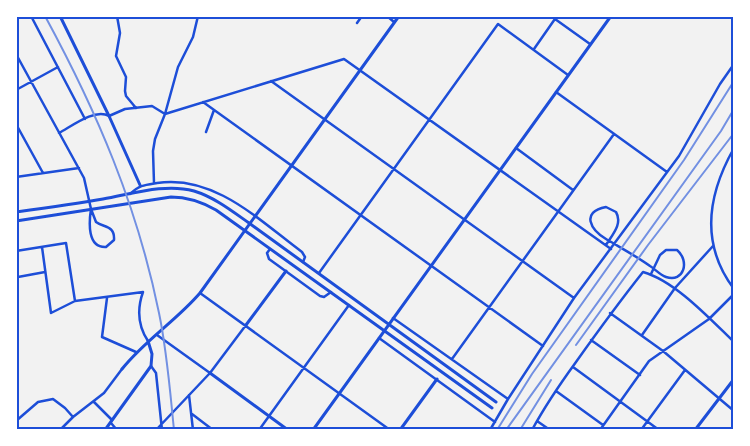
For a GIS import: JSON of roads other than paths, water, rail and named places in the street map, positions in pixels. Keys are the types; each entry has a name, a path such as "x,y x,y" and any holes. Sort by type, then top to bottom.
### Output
{"street":[{"path":"31,16 84,119"},
{"path":"60,16 109,116 140,186"},
{"path":"117,16 120,33 116,56 126,77 126,96 136,108"},
{"path":"154,183 153,151 155,139 165,114 178,67 193,37 198,16"},
{"path":"357,23 362,16"},
{"path":"386,16 394,22"},
{"path":"60,430 73,417 104,393 136,352 182,313 200,293 399,16"},
{"path":"313,430 611,16"},
{"path":"534,49 556,17 590,44"},
{"path":"319,273 498,24 568,75"},
{"path":"16,54 84,178 96,222 108,226 113,232 114,240 109,246 98,247 93,241 90,219 91,209"},
{"path":"165,114 344,59 611,249"},
{"path":"490,430 574,298 667,172 734,64"},
{"path":"16,90 58,67"},
{"path":"271,81 574,298"},
{"path":"556,92 667,172"},
{"path":"203,101 543,346"},
{"path":"59,133 84,119 105,114 109,116 126,109 152,106 165,114"},
{"path":"206,132 215,110"},
{"path":"16,124 43,173"},
{"path":"452,359 614,134"},
{"path":"515,148 573,190"},
{"path":"734,149 717,183 713,198 711,222 714,246 721,268 734,289"},
{"path":"16,177 78,168"},
{"path":"129,195 140,186 154,183 185,182 208,188 228,198 302,252 305,255 303,262"},
{"path":"16,212 89,202 166,188 193,191 215,200 250,223 496,402"},
{"path":"16,221 155,199 180,197 209,206 492,408"},
{"path":"605,245 609,239 613,234 619,220 616,212 606,207 596,211 591,219 592,226 600,236 606,239 614,244 650,265 655,269 659,273 664,276 676,277 682,272 685,263 683,257 677,250 666,250 660,255 654,268 651,274"},
{"path":"16,251 66,244 75,302"},
{"path":"642,336 675,288 714,246"},
{"path":"42,247 51,313 75,302 143,292 138,310 144,336 152,354 151,366 105,430"},
{"path":"270,249 267,254 268,258 320,296 324,297 331,292"},
{"path":"156,430 210,373 286,271"},
{"path":"16,274 18,277 45,272"},
{"path":"532,430 556,391 610,313 642,272 651,274 675,288 734,342"},
{"path":"200,293 390,430"},
{"path":"600,430 650,361 709,319 734,294"},
{"path":"107,298 102,337 136,352"},
{"path":"730,298 734,301"},
{"path":"259,430 349,305"},
{"path":"610,313 663,351 734,411"},
{"path":"394,318 508,399"},
{"path":"157,335 288,430"},
{"path":"379,338 495,422"},
{"path":"592,340 640,375"},
{"path":"151,366 156,373 162,430"},
{"path":"573,367 659,430"},
{"path":"641,430 684,370"},
{"path":"695,430 734,379"},
{"path":"400,430 436,380"},
{"path":"556,391 603,426"},
{"path":"190,395 194,430"},
{"path":"16,421 38,402 53,399 66,408 73,417"},
{"path":"93,402 117,430"},
{"path":"192,414 213,430"},
{"path":"537,420 550,430"}],"railway":[{"path":"45,16 98,124 127,197 139,235 162,327 174,430"},
{"path":"497,430 532,374 684,160 734,81"},
{"path":"506,430 721,131 734,109"},
{"path":"576,345 648,245 734,133"},
{"path":"520,430 551,380"}]}
